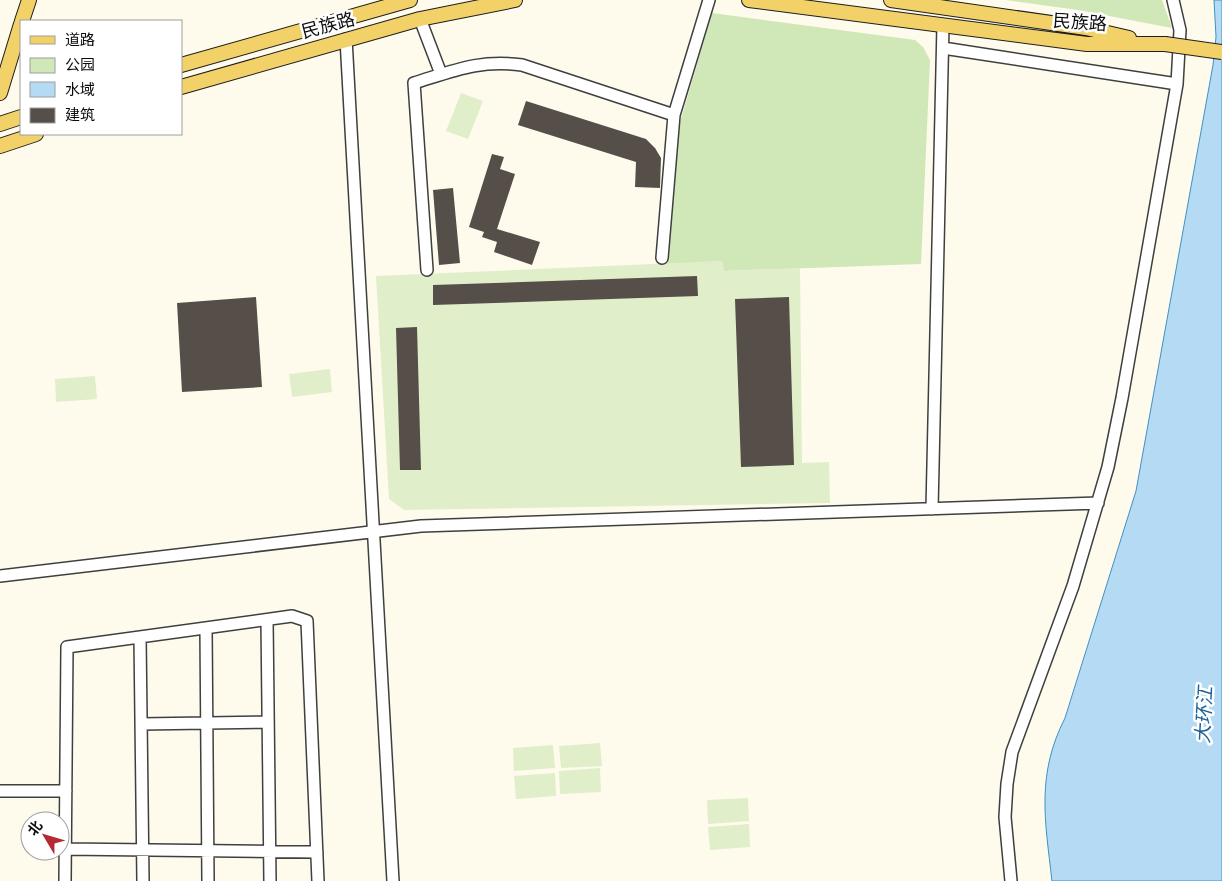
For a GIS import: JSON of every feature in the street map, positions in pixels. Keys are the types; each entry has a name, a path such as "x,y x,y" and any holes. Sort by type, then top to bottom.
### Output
{"main road":[{"path":"23,20 29,0"},
{"name":"民族路","path":"182,65 410,0"},
{"name":"民族路","path":"182,87 420,19 515,0"},
{"name":"民族路","path":"749,0 1086,44 1150,43"},
{"name":"民族路","path":"892,0 1086,28 1150,43"},
{"path":"0,93 20,29"},
{"path":"1150,43 1222,52"},
{"path":"0,124 20,117"},
{"path":"0,146 33,135"}],"street":[{"path":"662,258 674,115 709,0"},
{"path":"1011,881 1005,817 1007,784 1012,752 1073,586 1098,504 1122,398 1177,84 1180,30 1173,0"},
{"path":"420,19 441,74"},
{"path":"932,509 943,25"},
{"path":"346,39 393,881"},
{"path":"943,48 1177,84"},
{"path":"427,270 414,83 477,63 522,65 674,115"},
{"path":"0,576 374,530 465,523 553,522 1098,504"},
{"path":"66,811 67,647 292,616 307,621 318,881"},
{"path":"267,620 270,881"},
{"path":"206,628 208,881"},
{"path":"140,637 143,881"},
{"path":"141,724 268,722"},
{"path":"0,791 66,791"},
{"path":"70,849 317,852"},
{"path":"65,881 66,861"}],"green space":[{"path":"1006,0 1162,0 1172,28 1078,10"},
{"path":"712,13 915,40 923,47 930,60 921,264 724,271 722,261 666,265 678,129"},
{"path":"461,93 483,101 468,139 446,131"},
{"path":"722,261 724,271 800,268 802,463 829,462 830,503 404,510 389,499 376,276"},
{"path":"330,369 332,392 292,397 289,374"},
{"path":"95,376 97,399 56,402 55,379"},
{"path":"600,743 602,766 561,768 559,746"},
{"path":"553,745 555,768 514,771 513,748"},
{"path":"600,768 601,792 560,794 559,771"},
{"path":"555,773 556,796 516,799 514,776"},
{"path":"748,798 749,821 708,824 707,800"},
{"path":"749,824 750,847 710,850 708,827"}],"water":[{"name":"大环江","path":"1214,0 1222,0 1222,881 1052,881 1045,818 1046,779 1056,739 1065,718 1136,491 1213,65 1216,37"}],"building":[{"path":"526,101 646,139 661,158 660,188 635,187 636,162 518,125"},
{"path":"492,154 504,157 500,169 515,174 497,229 540,242 532,265 494,252 497,242 482,237 484,232 469,227"},
{"path":"453,188 460,263 439,265 433,190"},
{"path":"697,276 698,296 433,305 433,285"},
{"path":"256,297 262,387 182,392 177,303"},
{"path":"789,297 794,465 741,467 735,299"},
{"path":"417,327 421,470 400,470 396,328"}]}
